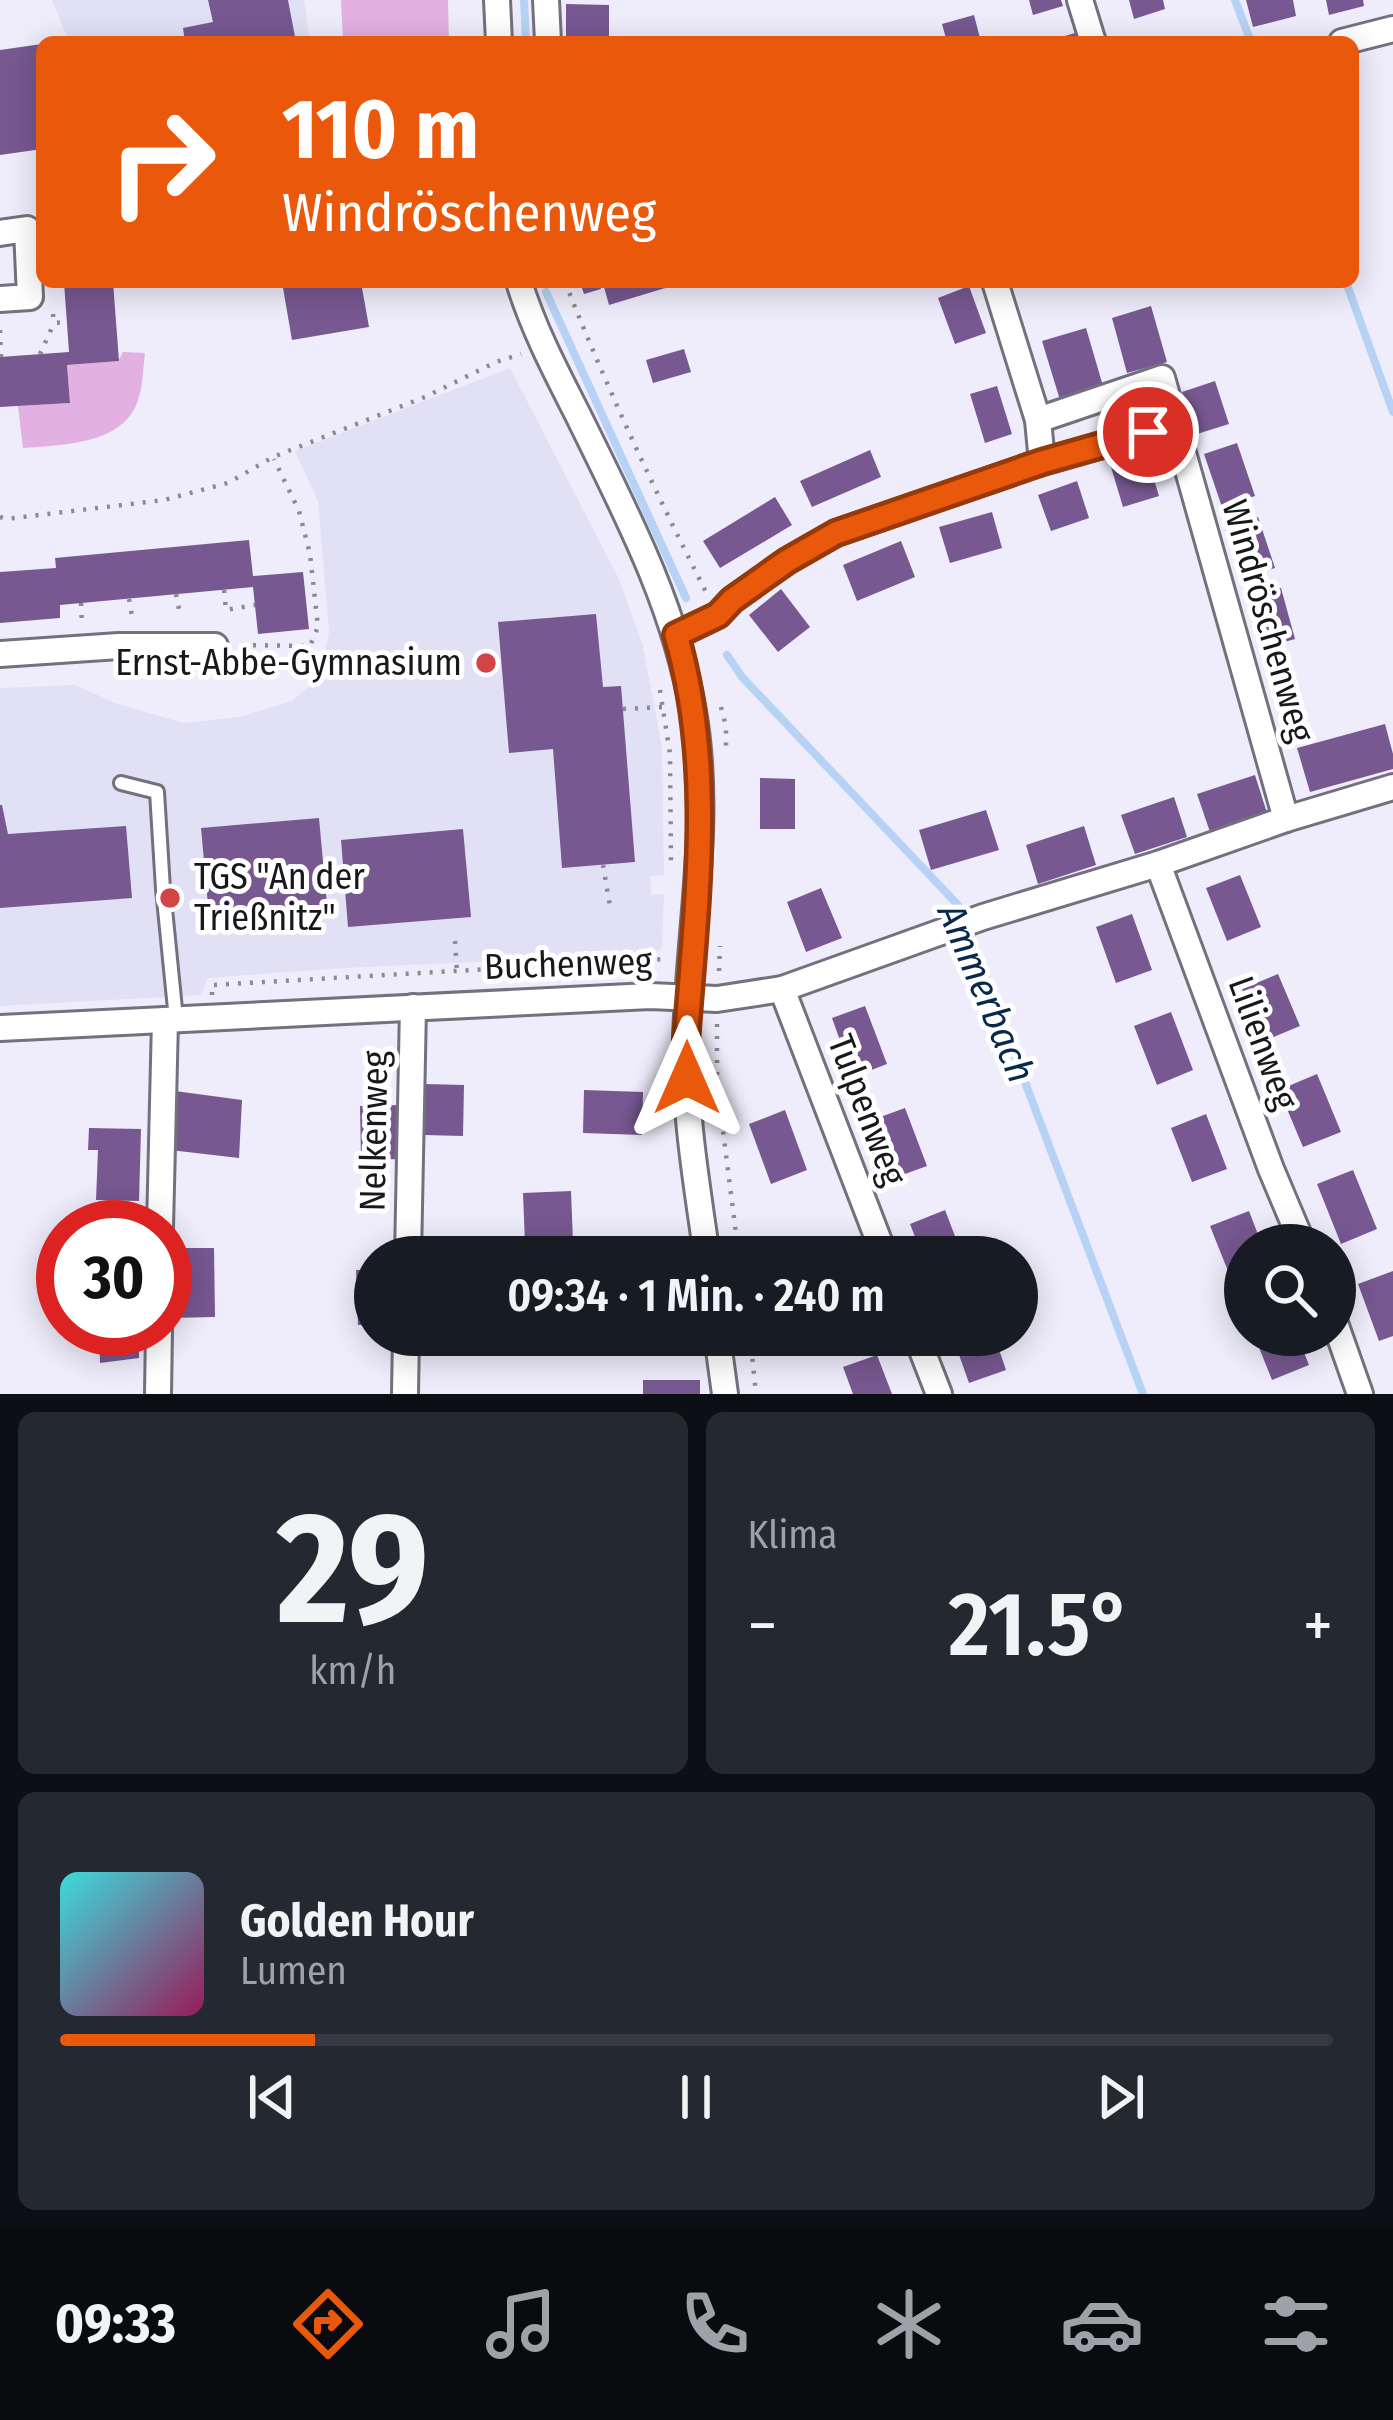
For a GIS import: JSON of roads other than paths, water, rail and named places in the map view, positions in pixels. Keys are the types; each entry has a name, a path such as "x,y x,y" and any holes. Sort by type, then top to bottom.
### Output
{"street":[{"path":"497,0 499,36"},
{"path":"546,0 548,36"},
{"path":"1080,0 1091,36"},
{"path":"1359,38 1393,29"},
{"path":"0,232 27,229 30,297 0,299"},
{"path":"523,288 544,346 654,575 676,635 693,711 700,791 686,1042 689,1114 704,1236"},
{"path":"996,288 1038,419 1042,462"},
{"name":"Windröschenweg","path":"1038,419 1162,378 1286,819"},
{"path":"676,635 718,615 787,561 836,533 1042,462 1148,432 1180,442"},
{"path":"0,654 222,645"},
{"name":"Buchenweg","path":"0,1028 650,996 717,999 782,989 983,916 1393,788"},
{"name":"Lilienweg","path":"1158,864 1294,1224"},
{"name":"Tulpenweg","path":"782,989 877,1236"},
{"name":"Nelkenweg","path":"408,1236 413,1007"},
{"path":"161,1200 171,1020"},
{"path":"158,1356 158,1394"},
{"path":"405,1394 406,1356"},
{"path":"720,1356 725,1394"},
{"path":"924,1356 939,1394"},
{"path":"1347,1356 1360,1394"}],"lane":[{"path":"121,783 157,792 171,1020"}],"waterway":[{"name":"Ammerbach","path":"524,0 526,36"},
{"path":"1235,0 1249,36"},
{"path":"1348,288 1393,412"},
{"name":"Ammerbach","path":"546,292 686,598"},
{"name":"Ammerbach","path":"727,655 742,677 958,905 1143,1394"}],"place":[{"name":"Ernst-Abbe-Gymnasium","path":"486,663"},
{"name":"TGS \"An der Trießnitz\"","path":"170,898"}]}
